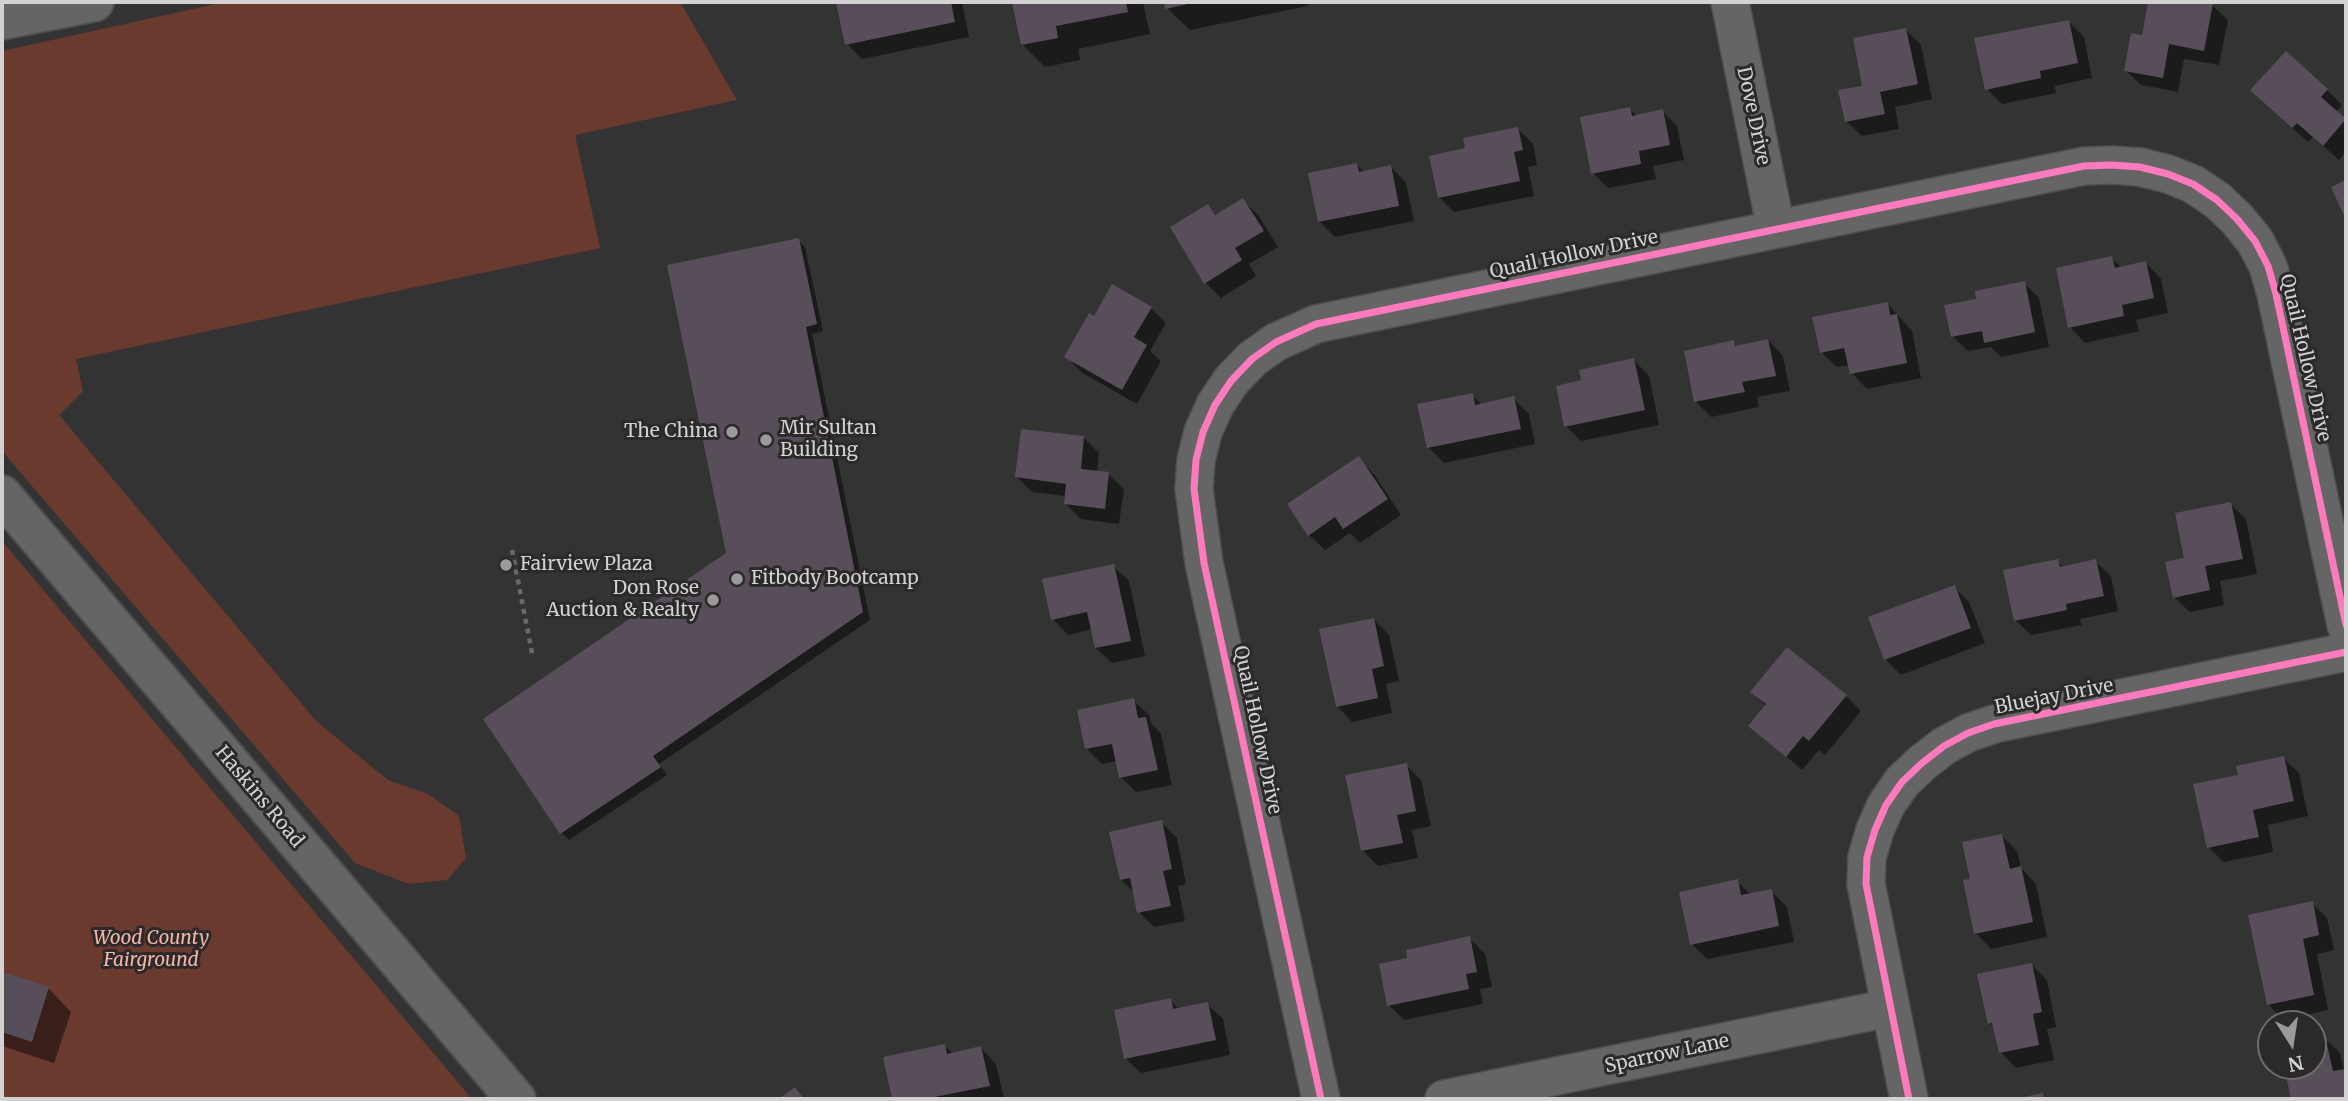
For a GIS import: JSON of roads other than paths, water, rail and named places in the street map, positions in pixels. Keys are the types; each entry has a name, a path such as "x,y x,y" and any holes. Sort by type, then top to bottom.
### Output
{"main road":[{"path":"2,20 94,2"},
{"name":"Haskins Road","path":"2,495 516,1099"}],"street":[{"name":"Dove Drive","path":"1730,2 1776,229"},
{"name":"Quail Hollow Drive","path":"1321,1099 1204,563 1194,489 1196,460 1203,432 1215,405 1231,381 1252,359 1276,342 1316,324 2084,166 2140,167 2168,174 2193,184 2217,200 2255,241 2268,266 2346,625"},
{"name":"Bluejay Drive","path":"1909,1099 1866,884 1867,857 1875,830 1886,805 1902,782 1944,746 1968,733 1994,724 2346,652"},
{"name":"Sparrow Lane","path":"1444,1099 1889,1008"}],"place":[{"name":"The China","path":"732,432"},
{"name":"Mir Sultan Building","path":"766,440"},
{"name":"Fairview Plaza","path":"506,565"},
{"name":"Fitbody Bootcamp","path":"737,579"},
{"name":"Don Rose Auction & Realty","path":"713,600"}],"park label":[{"name":"Wood County Fairground","path":"151,950"}]}
